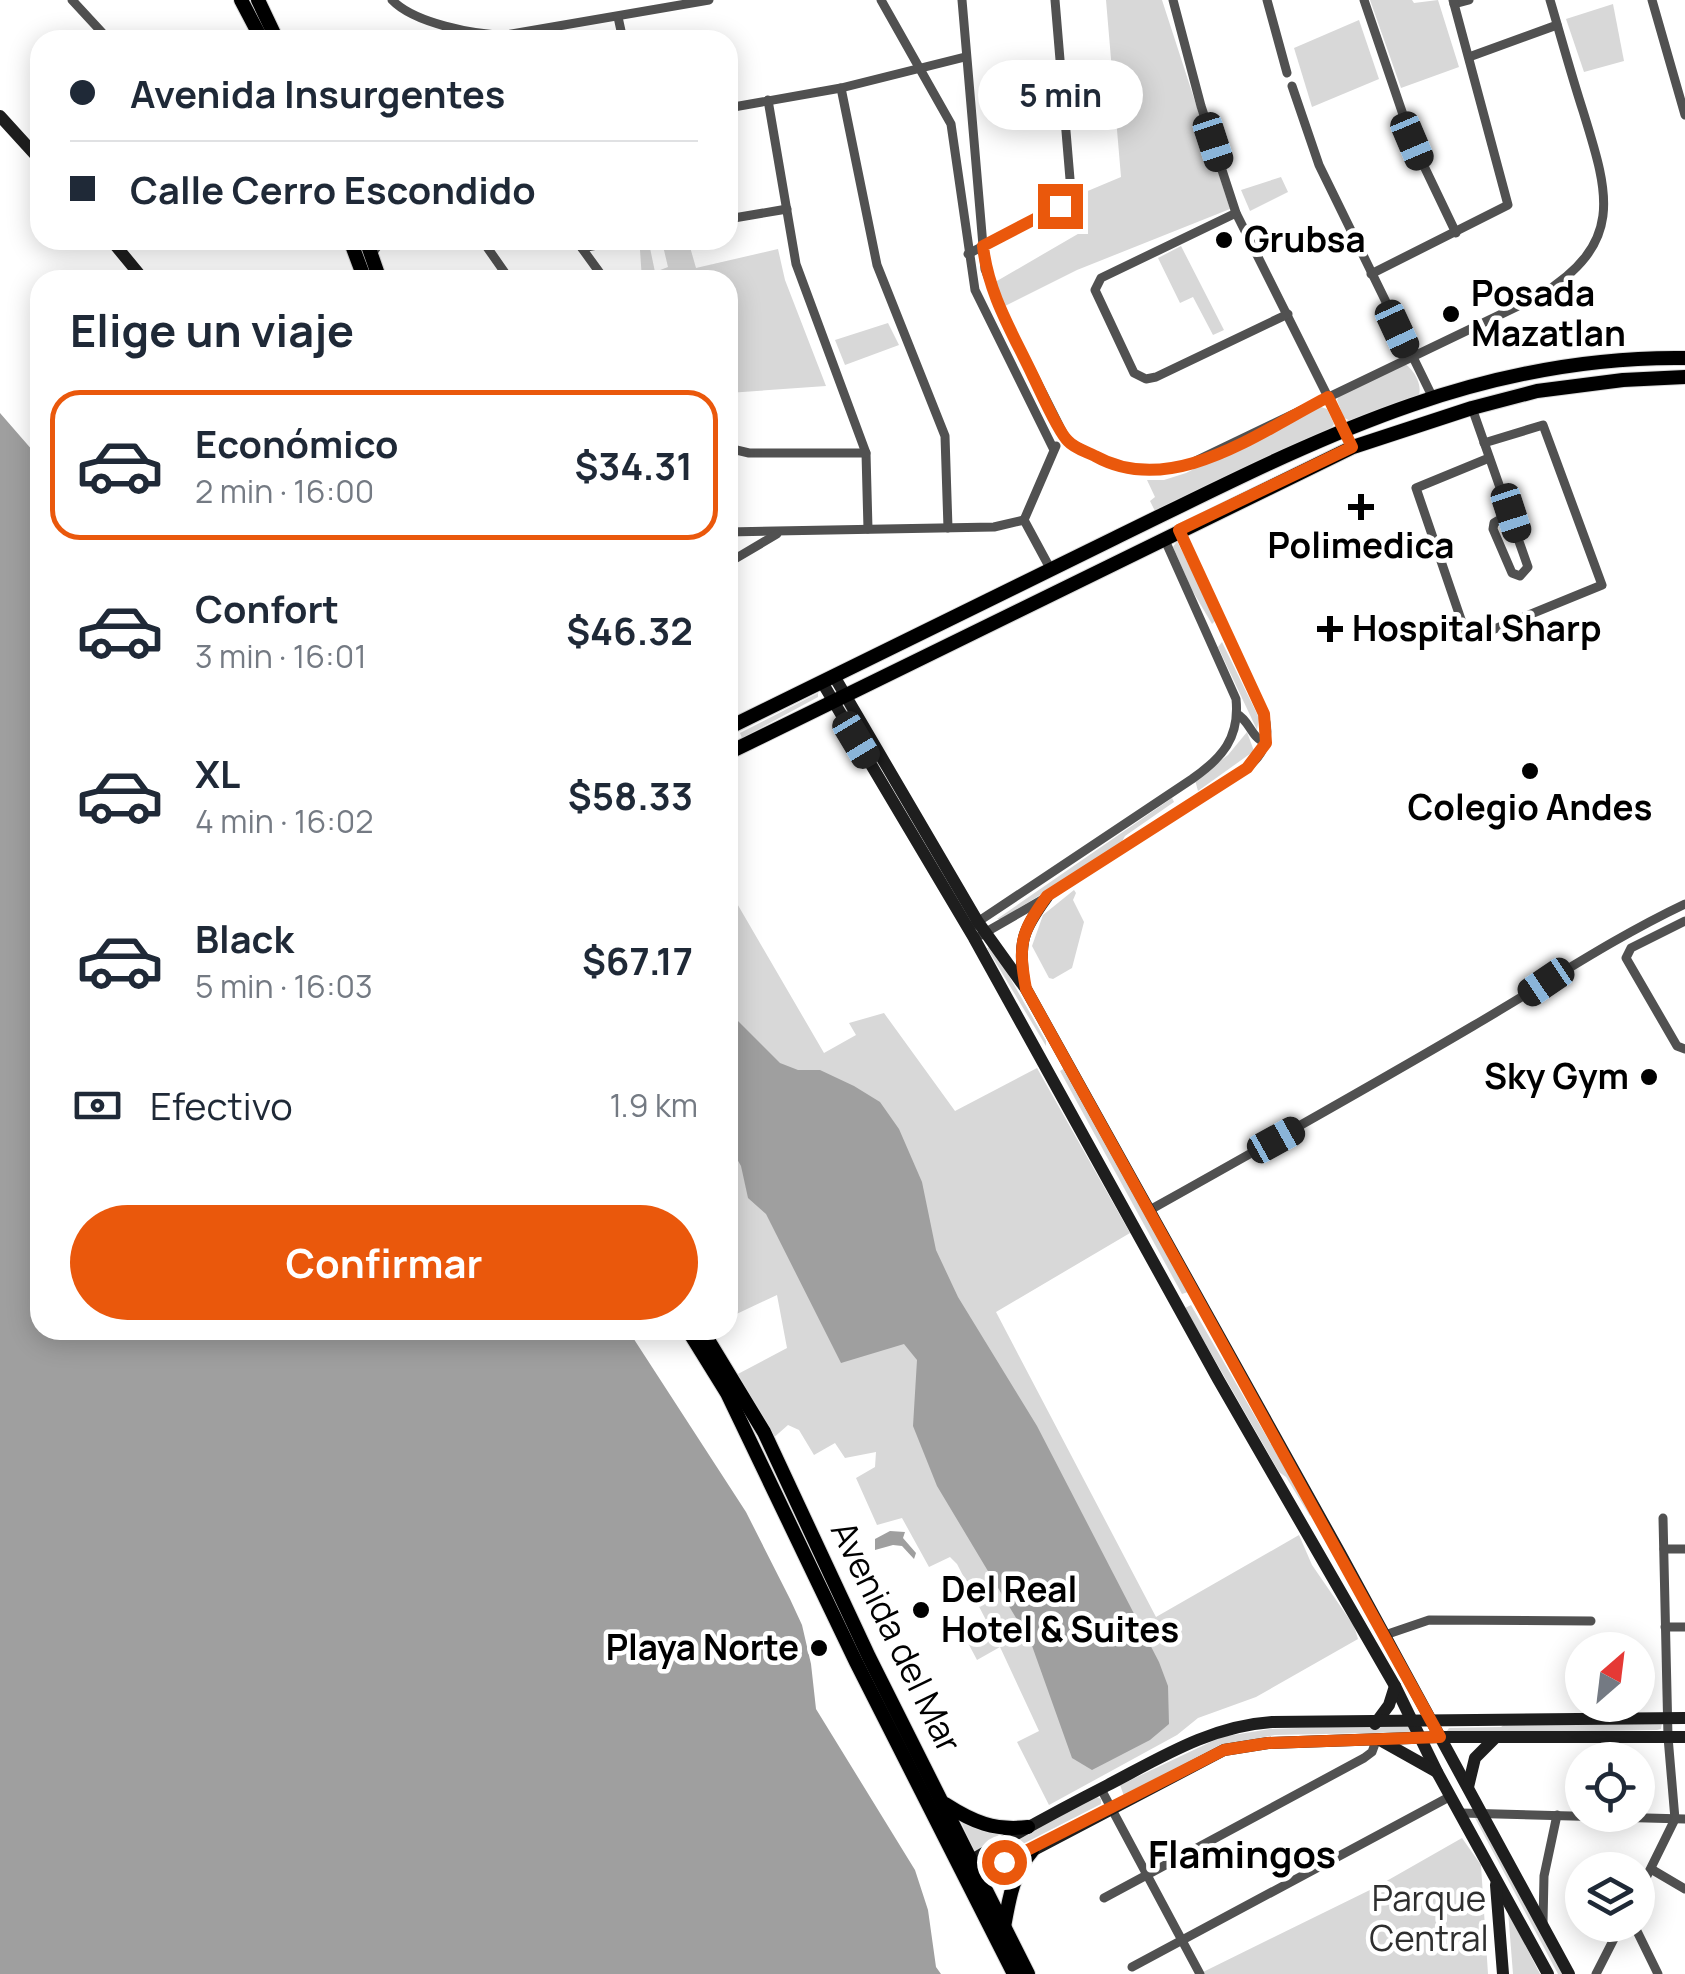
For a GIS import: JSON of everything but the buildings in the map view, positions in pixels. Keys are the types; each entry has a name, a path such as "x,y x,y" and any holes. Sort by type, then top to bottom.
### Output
{"main road":[{"path":"241,0 257,30"},
{"path":"258,0 272,30"},
{"path":"0,116 30,149"},
{"path":"119,250 136,270"},
{"path":"370,250 377,270"},
{"path":"738,723 1343,429 1432,396 1506,376 1602,360 1685,358"},
{"path":"738,749 1352,447 1537,391 1685,377"},
{"path":"828,679 977,930 1395,1686 1548,1974"},
{"path":"1026,989 1020,954 1022,938 1047,896"},
{"path":"977,930 1026,989 1385,1635 1568,1974"},
{"name":"Avenida del Mar","path":"694,1340 728,1393 819,1588 968,1871 1014,1974"},
{"name":"Avenida del Mar","path":"708,1340 764,1432 869,1657 943,1803 968,1871 1028,1974"},
{"path":"1307,1533 1322,1524"},
{"path":"1354,1616 1370,1609"},
{"path":"1375,1724 1389,1705 1395,1686"},
{"path":"968,1871 1028,1827 1199,1738 1233,1727 1272,1722 1685,1718"},
{"path":"968,1871 1032,1851 1224,1750 1268,1743 1440,1737 1685,1737"},
{"path":"1468,1787 1476,1758 1495,1738"},
{"path":"1378,1740 1438,1772"},
{"path":"943,1803 988,1827 1028,1827"},
{"path":"1004,1928 1014,1883 1022,1862 1032,1851"},
{"path":"1496,1877 1504,1974"}],"street":[{"path":"72,0 100,30"},
{"path":"392,0 415,16 468,30"},
{"path":"543,30 709,0"},
{"path":"882,0 952,124 975,290 1053,448"},
{"path":"962,0 989,284 1068,441 1112,466 1132,472 1188,466 1217,453 1539,296 1564,280 1585,259 1601,230 1606,207 1603,176 1550,0"},
{"path":"968,254 1060,206 1071,191 1054,0"},
{"path":"1172,0 1236,213 1352,447"},
{"path":"1267,0 1287,73"},
{"path":"1364,0 1412,141 1456,233"},
{"path":"1371,274 1503,209 1508,198 1453,2 1469,0"},
{"path":"1652,0 1680,80 1685,115"},
{"path":"618,17 621,30"},
{"path":"1469,57 1557,25"},
{"path":"738,106 841,88 965,57"},
{"path":"1292,86 1319,165 1432,396"},
{"path":"841,88 877,264 945,436 948,528"},
{"path":"768,100 796,264 866,454 868,529"},
{"path":"738,217 786,208"},
{"path":"1236,213 1096,283 1134,373 1146,379 1156,377 1288,314"},
{"path":"372,256 376,250"},
{"path":"1472,408 1511,513 1528,567 1520,576 1512,573 1493,529 1494,522 1511,513"},
{"path":"1484,444 1544,426 1602,585 1470,638 1416,488 1489,458"},
{"path":"1024,520 1053,448 1068,441"},
{"path":"738,450 866,454"},
{"path":"738,532 994,527 1024,520"},
{"path":"1024,520 1051,570"},
{"path":"977,930 1047,896 1247,768 1266,743 1264,714 1179,530"},
{"path":"738,557 779,532"},
{"path":"977,930 1173,792 1219,758 1230,744 1236,699 1164,538"},
{"path":"1237,714 1266,743"},
{"path":"1173,792 1184,808"},
{"path":"1148,1211 1340,1104 1568,967 1685,904"},
{"path":"1685,921 1631,948 1626,958 1677,1046 1685,1049"},
{"path":"1655,1862 1680,1819 1668,1737 1664,1518"},
{"path":"1664,1550 1685,1550"},
{"path":"1385,1635 1429,1620 1590,1621"},
{"path":"1665,1627 1685,1627"},
{"path":"1104,1898 1364,1758 1378,1740"},
{"path":"1101,1788 1200,1974"},
{"path":"1132,1967 1451,1796"},
{"path":"1460,1812 1680,1819"},
{"path":"1542,1925 1544,1876 1557,1815"},
{"path":"1655,1871 1685,1889"},
{"path":"1596,1974 1612,1942"},
{"path":"1642,1942 1658,1974"}],"green space":[{"path":"1106,0 1162,0 1230,209 1077,270 1001,308 990,285 1083,231 1071,198 1121,177"},
{"path":"1370,0 1438,0 1459,67 1401,88"},
{"path":"1613,4 1624,61 1584,72 1566,19"},
{"path":"1359,20 1379,79 1312,107 1294,48"},
{"path":"1281,177 1288,192 1250,211 1241,190"},
{"path":"1181,246 1224,330 1213,335 1193,297 1180,303 1158,258"},
{"path":"778,249 785,280 826,386 738,392 738,270 660,270 668,267 664,250 691,250 696,268"},
{"path":"640,250 650,250 655,270 641,270"},
{"path":"888,323 899,345 845,365 835,340"},
{"path":"1405,364 1416,378 1419,395 1351,421 1344,418 1337,400 1341,392"},
{"path":"1318,406 1327,409 1332,427 1155,511 1150,501 1155,497 1147,480 1164,480 1186,473"},
{"path":"1177,541 1216,620 1212,624 1173,547"},
{"path":"1222,642 1259,718 1257,730 1218,647"},
{"path":"818,693 818,697 742,738 740,733"},
{"path":"1247,732 1254,751 1198,791 1195,780 1228,755"},
{"path":"1172,798 1174,802 1125,836 1119,847 997,919"},
{"path":"1074,890 1073,900 1084,922 1072,968 1049,978 1032,946 1043,915"},
{"path":"738,905 824,1053 856,1035 849,1023 884,1013 955,1111 1037,1068 1130,1233 996,1312 1156,1617 1299,1535 1312,1565 1354,1626 1358,1639 1256,1697 1198,1718 1177,1735 1049,1805 1017,1742 1039,1731 1000,1647 977,1660 967,1641 988,1624 957,1564 950,1557 929,1567 902,1518 877,1525 856,1478 875,1467 876,1452 845,1458 835,1443 814,1455 799,1430 788,1425 771,1440 736,1375 787,1348 777,1295 738,1313"},
{"path":"992,946 1046,1041 1046,1046 987,948"},
{"path":"1065,1068 1188,1292 1182,1294 1060,1071"},
{"path":"1191,1305 1310,1516 1279,1472 1185,1308"},
{"path":"1662,1722 1657,1730 1445,1734 1449,1728 1501,1727 1506,1723"},
{"path":"1415,1724 1418,1732 1275,1735 1226,1745 1124,1796 1120,1785 1221,1737 1270,1729"},
{"path":"1095,1796 1101,1804 984,1864 983,1857"},
{"path":"1478,1816 1566,1974 1558,1974 1475,1818"},
{"path":"960,1819 997,1831 999,1835 974,1852"},
{"name":"Parque Central","path":"1462,1838 1481,1865 1488,1974 1199,1974 1376,1887"},
{"path":"1508,1911 1540,1974 1513,1974"}],"shaded area":[{"path":"0,413 30,448 30,1340 634,1340 746,1512 790,1599 802,1625 816,1709 915,1870 928,1910 936,1967 941,1974 0,1974"},
{"path":"738,1021 780,1063 798,1070 820,1070 880,1102 899,1129 922,1182 936,1250 958,1297 1037,1426 1159,1662 1168,1686 1169,1724 1150,1740 1092,1770 1072,1758 1031,1643 937,1486 913,1426 917,1360 904,1344 841,1363 766,1214 748,1198 741,1166"},
{"path":"890,1531 905,1532 903,1538 916,1553 914,1559 902,1546 875,1550 875,1539"}],"place":[{"name":"Grubsa","path":"1224,240"},
{"name":"Posada Mazatlan","path":"1451,314"},
{"name":"Polimedica","path":"1361,507"},
{"name":"Hospital Sharp","path":"1330,629"},
{"name":"Colegio Andes","path":"1530,771"},
{"name":"Sky Gym","path":"1649,1077"},
{"name":"Del Real Hotel & Suites","path":"921,1610"},
{"name":"Playa Norte","path":"819,1648"}],"district":[{"name":"Flamingos","path":"1242,1855"}],"route":[{"path":"1004,1862 1224,1750 1268,1743 1440,1737 1026,989 1020,954 1026,928 1047,896 1247,768 1266,743 1264,714 1179,530 1352,447 1328,397 1188,466 1157,472 1132,472 1112,466 1068,441 989,284 983,246 1060,206"}]}
